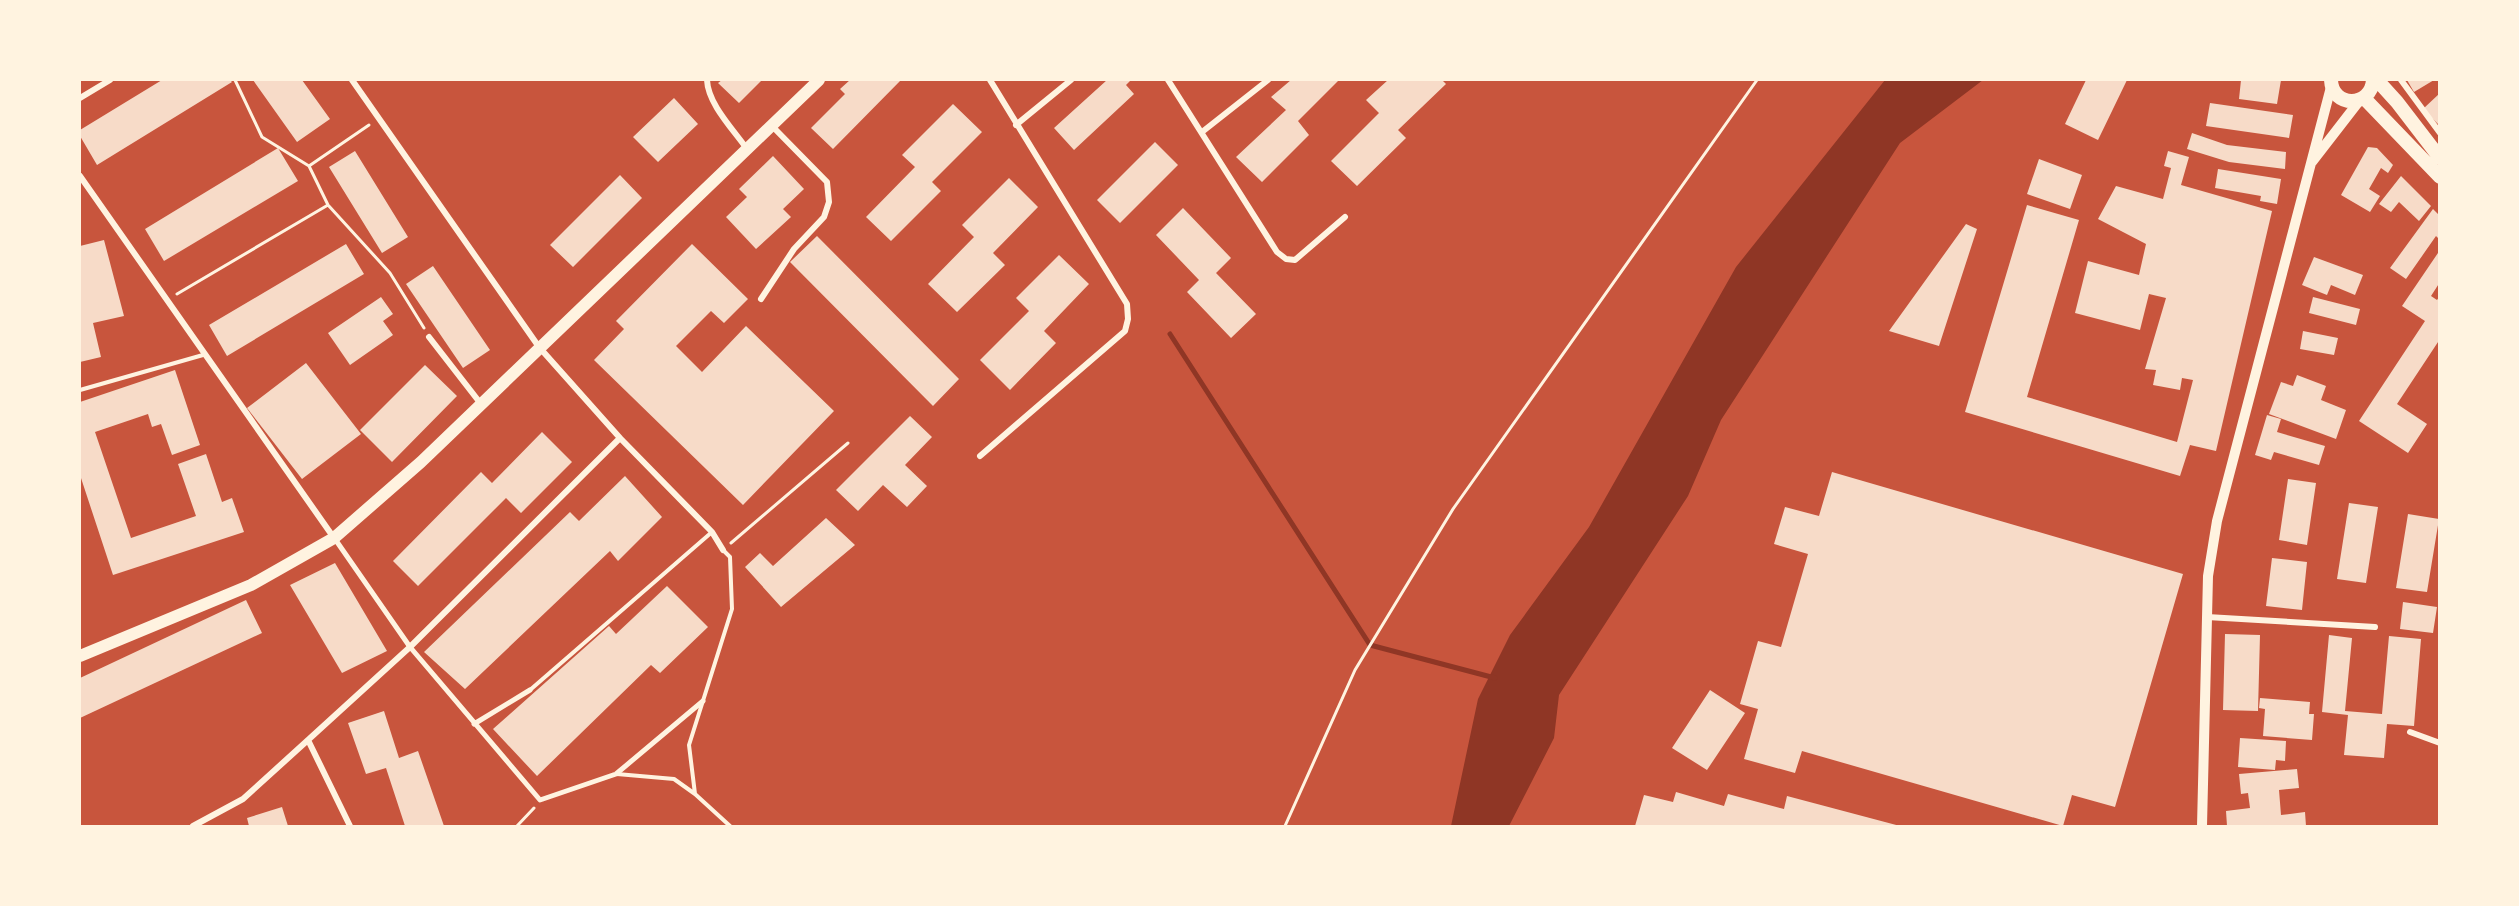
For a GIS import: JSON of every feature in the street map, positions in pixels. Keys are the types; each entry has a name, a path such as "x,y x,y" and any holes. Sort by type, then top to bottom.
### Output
{"main road":[{"path":"80,656 251,585 334,538 421,462 819,80"},
{"path":"2331,83 2343,100 2362,99 2370,92 2375,80 2397,102 2439,158"},
{"path":"2362,99 2439,177"}],"street":[{"path":"80,98 110,80"},
{"path":"352,80 540,347 620,438 712,532 723,550"},
{"path":"707,80 707,87 713,100 748,149"},
{"path":"980,456 1125,331 1128,319 1127,304 990,80"},
{"path":"1016,125 1071,80"},
{"path":"1168,80 1277,252 1286,259 1295,260 1345,217"},
{"path":"1202,132 1268,80"},
{"path":"2400,80 2439,133"},
{"path":"2202,826 2208,576 2217,521 2331,83"},
{"path":"2309,167 2362,99"},
{"path":"761,299 794,249 824,217 829,202 827,182 772,127"},
{"path":"80,176 168,299 203,355 410,647 540,800 616,774 703,701"},
{"path":"429,337 480,404"},
{"path":"193,826 243,799 308,740 410,647 620,438"},
{"path":"2207,617 2374,627"},
{"path":"474,724 530,690"},
{"path":"2410,732 2439,743"},
{"path":"308,740 350,826"}],"lane":[{"path":"80,390 203,355"},
{"path":"530,690 712,532"},
{"path":"695,794 689,745 732,609 730,557 723,550"},
{"path":"616,774 674,779 695,794 730,826"}],"path":[{"path":"235,80 262,137 309,166 328,205 390,273 429,337"},
{"path":"1285,826 1355,670 1453,509 1757,80"},
{"path":"309,166 379,118"},
{"path":"168,299 328,205"},
{"path":"723,550 848,443"},
{"path":"517,826 540,800"}],"shaded area":[{"path":"1885,80 1983,80 1900,143 1721,420 1688,496 1559,695 1554,738 1509,826 1451,826 1478,699 1510,635 1589,527 1736,267"}],"building":[{"path":"162,80 230,80 232,82 97,165 80,136 80,130"},
{"path":"253,80 302,80 330,119 297,142"},
{"path":"722,80 762,80 739,103 718,83"},
{"path":"850,80 901,80 833,149 811,128 845,94 840,89"},
{"path":"1107,80 1129,80 1126,85 1134,94 1074,150 1054,128"},
{"path":"1291,80 1339,80 1298,121 1309,135 1262,182 1236,157 1286,110 1271,97"},
{"path":"1388,80 1442,80 1446,84 1398,130 1406,138 1357,186 1331,161 1379,113 1366,100"},
{"path":"2086,80 2127,80 2098,140 2065,124"},
{"path":"2241,80 2281,80 2277,104 2239,99"},
{"path":"2407,80 2434,80 2414,92"},
{"path":"2440,93 2440,126 2423,109"},
{"path":"674,98 698,124 658,162 633,137"},
{"path":"2210,103 2293,115 2289,138 2206,126"},
{"path":"953,104 982,132 932,182 941,191 891,241 866,217 915,167 902,155"},
{"path":"2192,133 2227,145 2286,152 2285,169 2229,162 2187,149"},
{"path":"1155,142 1178,165 1120,223 1097,200"},
{"path":"2368,147 2377,148 2393,165 2388,173 2381,168 2369,189 2380,196 2370,212 2341,195"},
{"path":"278,148 298,181 164,261 145,229"},
{"path":"355,151 408,237 382,253 329,167"},
{"path":"2168,151 2189,157 2181,185 2272,211 2216,451 2190,445 2180,476 1965,412 2027,205 2079,220 2027,397 2177,442 2193,380 2182,378 2180,390 2153,385 2156,370 2145,369 2166,298 2149,294 2140,330 2075,313 2088,261 2139,275 2146,244 2098,219 2116,186 2163,199 2171,168 2164,166"},
{"path":"773,156 804,189 783,209 791,217 756,249 726,217 747,197 739,189"},
{"path":"2039,159 2082,175 2070,209 2027,194"},
{"path":"2218,169 2281,179 2277,204 2260,201 2261,196 2215,188"},
{"path":"620,175 642,198 573,267 550,245"},
{"path":"2401,176 2431,206 2419,221 2399,202 2391,212 2379,204"},
{"path":"1009,178 1038,207 993,253 1005,265 957,312 928,284 974,237 962,225"},
{"path":"1183,208 1231,258 1216,273 1256,314 1231,338 1187,292 1199,280 1156,235"},
{"path":"2433,209 2440,216 2440,240 2436,236 2406,279 2390,268"},
{"path":"1966,224 1977,229 1939,346 1889,331"},
{"path":"817,236 959,379 933,406 790,262"},
{"path":"104,240 124,316 93,323 101,357 80,362 80,246"},
{"path":"346,244 364,274 227,356 209,325"},
{"path":"692,244 748,299 724,323 711,311 676,346 702,372 746,326 834,411 743,505 594,360 624,329 616,321"},
{"path":"2440,250 2440,282 2431,296 2437,300 2440,296 2440,339 2397,404 2427,424 2408,453 2359,421 2425,321 2402,306"},
{"path":"1059,255 1089,284 1044,331 1056,343 1010,390 980,360 1029,311 1016,298"},
{"path":"2314,257 2363,275 2355,295 2331,285 2327,295 2302,285"},
{"path":"433,266 490,350 463,368 406,284"},
{"path":"381,297 393,314 383,321 393,335 350,365 328,333"},
{"path":"2313,297 2360,309 2356,325 2309,313"},
{"path":"2303,331 2338,338 2334,355 2300,349"},
{"path":"306,363 361,434 302,479 247,408"},
{"path":"425,365 457,396 392,462 360,430"},
{"path":"175,370 200,445 172,455 161,424 152,427 148,414 95,432 131,538 196,516 178,464 206,454 222,502 232,498 244,532 113,575 80,475 80,402"},
{"path":"2297,375 2326,386 2321,400 2346,410 2336,439 2269,414 2281,382 2293,386"},
{"path":"2267,415 2281,419 2277,432 2325,446 2319,465 2274,452 2271,460 2255,455"},
{"path":"910,416 932,437 905,465 927,486 907,507 883,485 858,511 836,490"},
{"path":"542,432 572,462 521,513 506,498 418,586 393,561 481,472 492,483"},
{"path":"1832,472 2183,574 2115,807 2072,795 2063,826 1802,751 1795,773 1744,759 1758,709 1740,704 1758,641 1781,647 1808,554 1774,544 1785,507 1819,516"},
{"path":"625,476 662,517 618,561 610,551 465,689 424,652 570,512 579,521"},
{"path":"2288,479 2316,483 2307,545 2279,540"},
{"path":"2349,503 2378,507 2366,583 2337,579"},
{"path":"2408,514 2439,519 2427,592 2396,588"},
{"path":"826,518 855,545 781,607 745,567 760,553 773,566"},
{"path":"2272,558 2307,562 2302,610 2266,606"},
{"path":"335,563 387,651 342,673 290,585"},
{"path":"667,586 708,627 660,673 651,665 537,776 493,729 609,626 616,634"},
{"path":"246,600 262,633 80,718 80,678"},
{"path":"2403,602 2437,607 2433,633 2400,629"},
{"path":"2225,634 2260,635 2258,711 2223,710"},
{"path":"2329,635 2352,638 2345,711 2382,714 2389,636 2421,639 2414,726 2387,724 2384,758 2344,755 2348,715 2322,712"},
{"path":"1710,690 1745,713 1707,770 1672,748"},
{"path":"2260,698 2310,702 2309,714 2314,714 2312,740 2263,736 2265,709 2259,708"},
{"path":"384,711 399,758 418,751 444,826 405,826 386,768 366,774 348,723"},
{"path":"2240,738 2286,741 2285,761 2276,760 2275,770 2238,767"},
{"path":"2297,769 2299,788 2279,790 2281,815 2305,812 2306,826 2227,826 2226,811 2250,808 2248,793 2241,794 2239,774"},
{"path":"1676,792 1724,806 1728,794 1784,809 1787,796 1900,826 1635,826 1644,795 1673,802"},
{"path":"282,807 288,826 249,826 247,818"}],"waterway":[{"path":"1170,334 1370,645 1495,678"}]}
